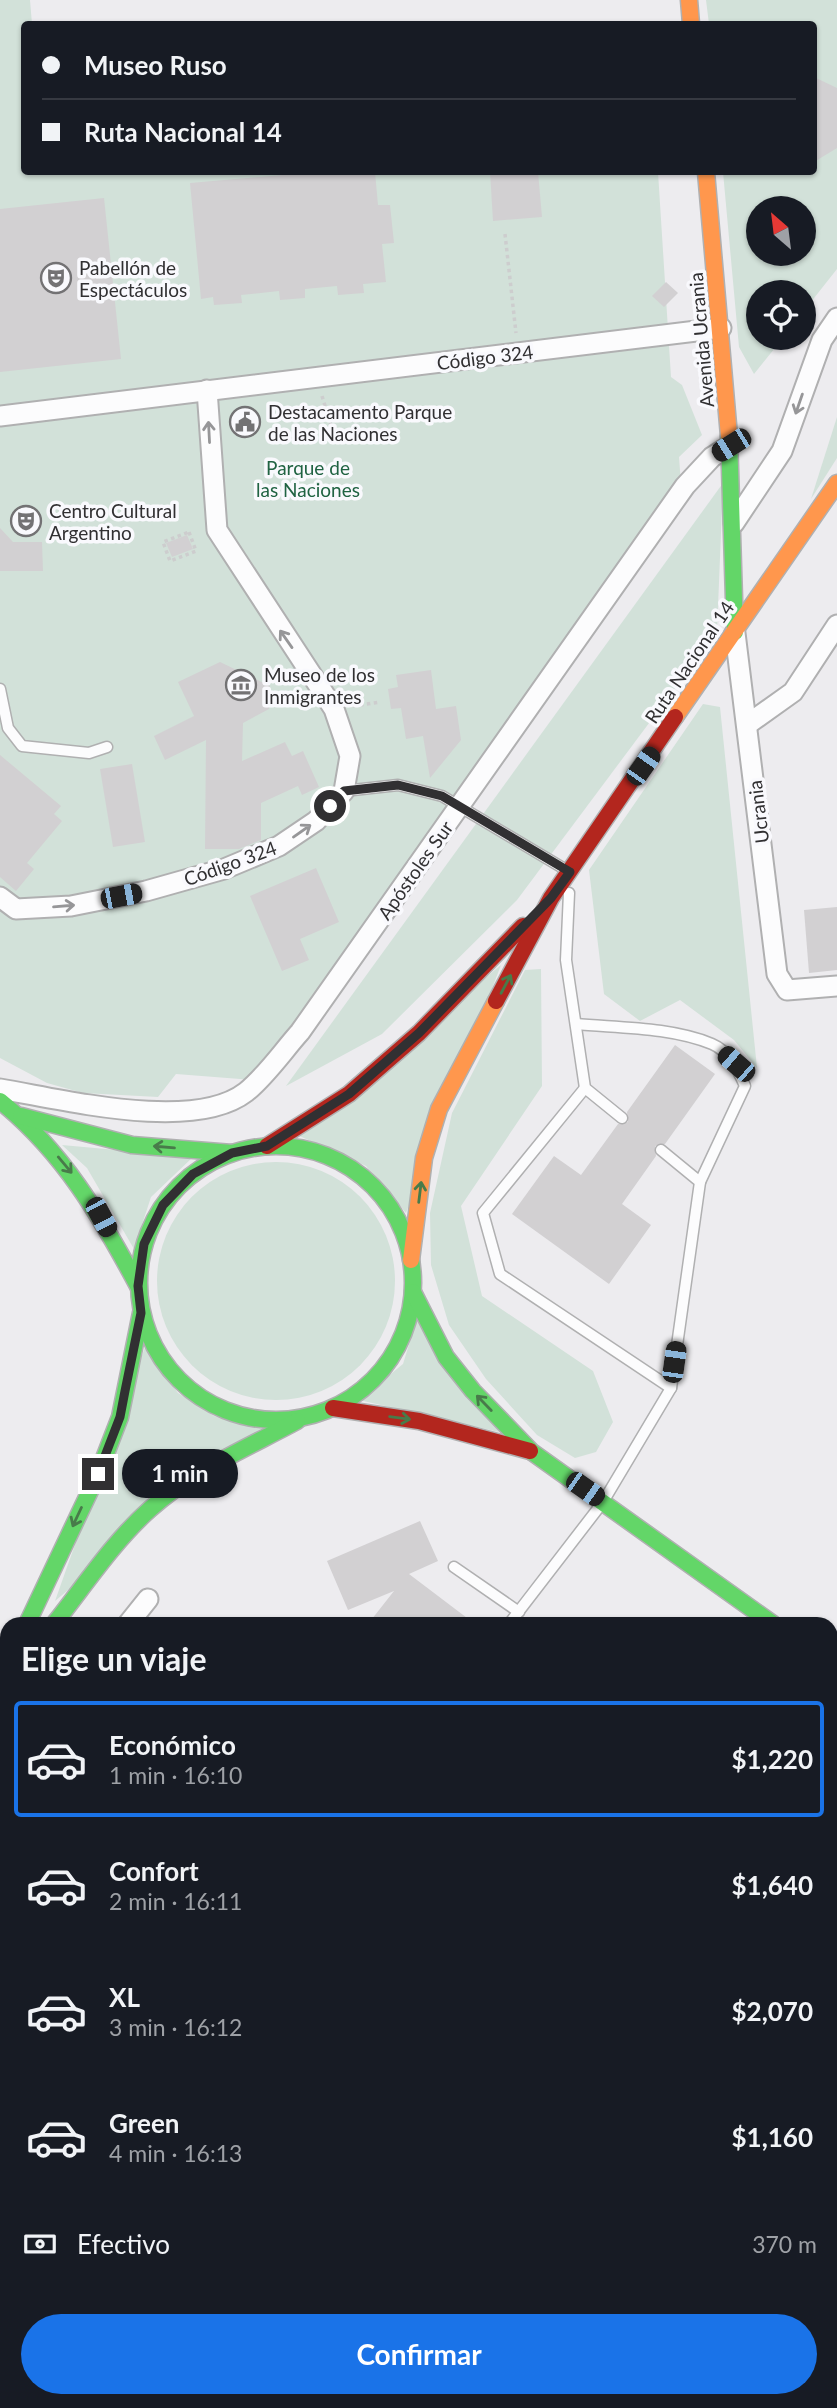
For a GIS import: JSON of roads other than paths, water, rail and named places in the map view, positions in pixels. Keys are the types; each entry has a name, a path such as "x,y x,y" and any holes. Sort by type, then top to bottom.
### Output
{"main road":[{"path":"689,0 691,21"},
{"name":"Avenida Ucrania","path":"706,175 731,445 735,632"},
{"name":"Ruta Nacional 14","path":"267,1146 349,1094 419,1033 551,898 837,483"},
{"name":"Ruta Nacional 14","path":"411,1260 424,1158 439,1109 551,898"},
{"path":"0,1101 19,1115 89,1194 138,1286"},
{"path":"19,1115 132,1144 232,1153 267,1146 307,1149 344,1164 376,1189 399,1222 411,1260 413,1292 406,1328 389,1361 364,1388 333,1408 303,1418 200,1475 158,1504 135,1523 60,1617"},
{"path":"232,1153 193,1174 163,1205 144,1244 138,1286 141,1313 156,1352 183,1386 219,1409 260,1420 303,1418"},
{"path":"413,1292 446,1357 473,1391 532,1452 763,1617"},
{"path":"30,1617 98,1474 120,1417 141,1313"},
{"path":"333,1408 419,1421 532,1452"}],"street":[{"path":"734,523 782,451 822,340 837,318"},
{"name":"Código 324","path":"0,416 722,328"},
{"path":"207,390 217,530 334,709 351,756 344,791"},
{"name":"Apóstoles Sur","path":"0,1089 149,1113 207,1108 246,1093 300,1032 685,486 712,457 731,445"},
{"path":"748,724 793,692 837,625"},
{"name":"Ucrania","path":"735,632 777,974 787,990 837,986"},
{"name":"Código 324","path":"0,897 16,909 71,906 146,891 224,869 279,846 316,821 344,791"},
{"path":"134,1617 148,1599"}],"lane":[{"path":"0,688 8,728 22,746 89,753 107,747"},
{"path":"344,791 398,785 442,796 570,872 566,960 585,1088 622,1118"},
{"path":"515,1617 603,1502 671,1388 700,1182 745,1086 736,1064 713,1044 667,1034 576,1024"},
{"path":"585,1088 483,1213 500,1274 671,1388"},
{"path":"661,1150 700,1182"},
{"path":"454,1567 519,1612"}],"place":[{"name":"Pabellón de Espectáculos","path":"56,278"},
{"name":"Destacamento Parque de las Naciones","path":"245,422"},
{"name":"Centro Cultural Argentino","path":"26,521"},
{"name":"Museo de los Inmigrantes","path":"241,685"}],"park label":[{"name":"Parque de las Naciones","path":"308,478"}]}
